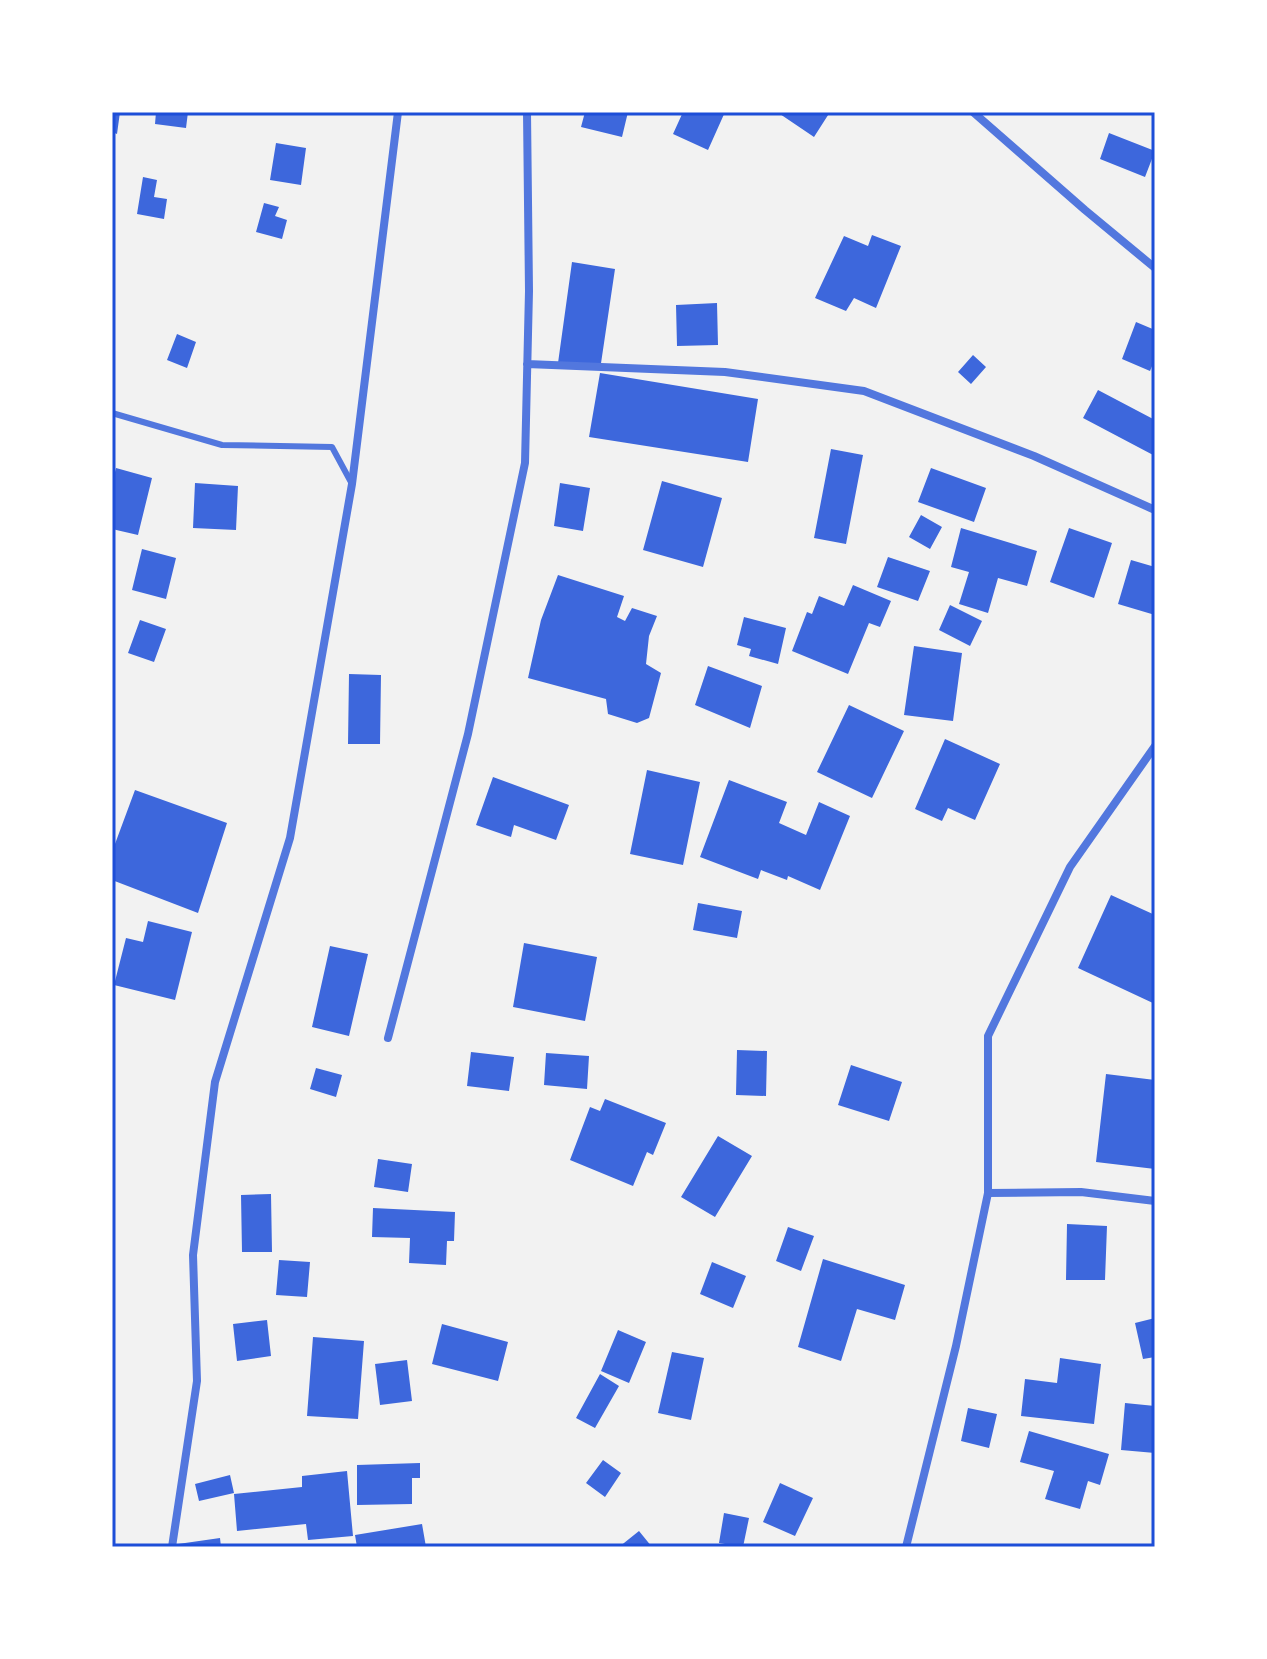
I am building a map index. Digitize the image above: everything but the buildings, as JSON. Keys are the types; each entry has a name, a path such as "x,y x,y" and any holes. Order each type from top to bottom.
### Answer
{"street":[{"path":"172,1547 197,1381 193,1255 215,1082 290,838 352,484 398,112"},
{"path":"388,1038 468,734 525,463 529,276 527,112"},
{"path":"973,112 1155,268"},
{"path":"527,364 725,372 864,391 1034,456 1155,510"},
{"path":"906,1547 956,1346 988,1193 988,1036 1070,867 1155,746"},
{"path":"988,1193 1081,1192 1155,1201"}],"lane":[{"path":"112,413 222,445 332,447 352,484"}]}
